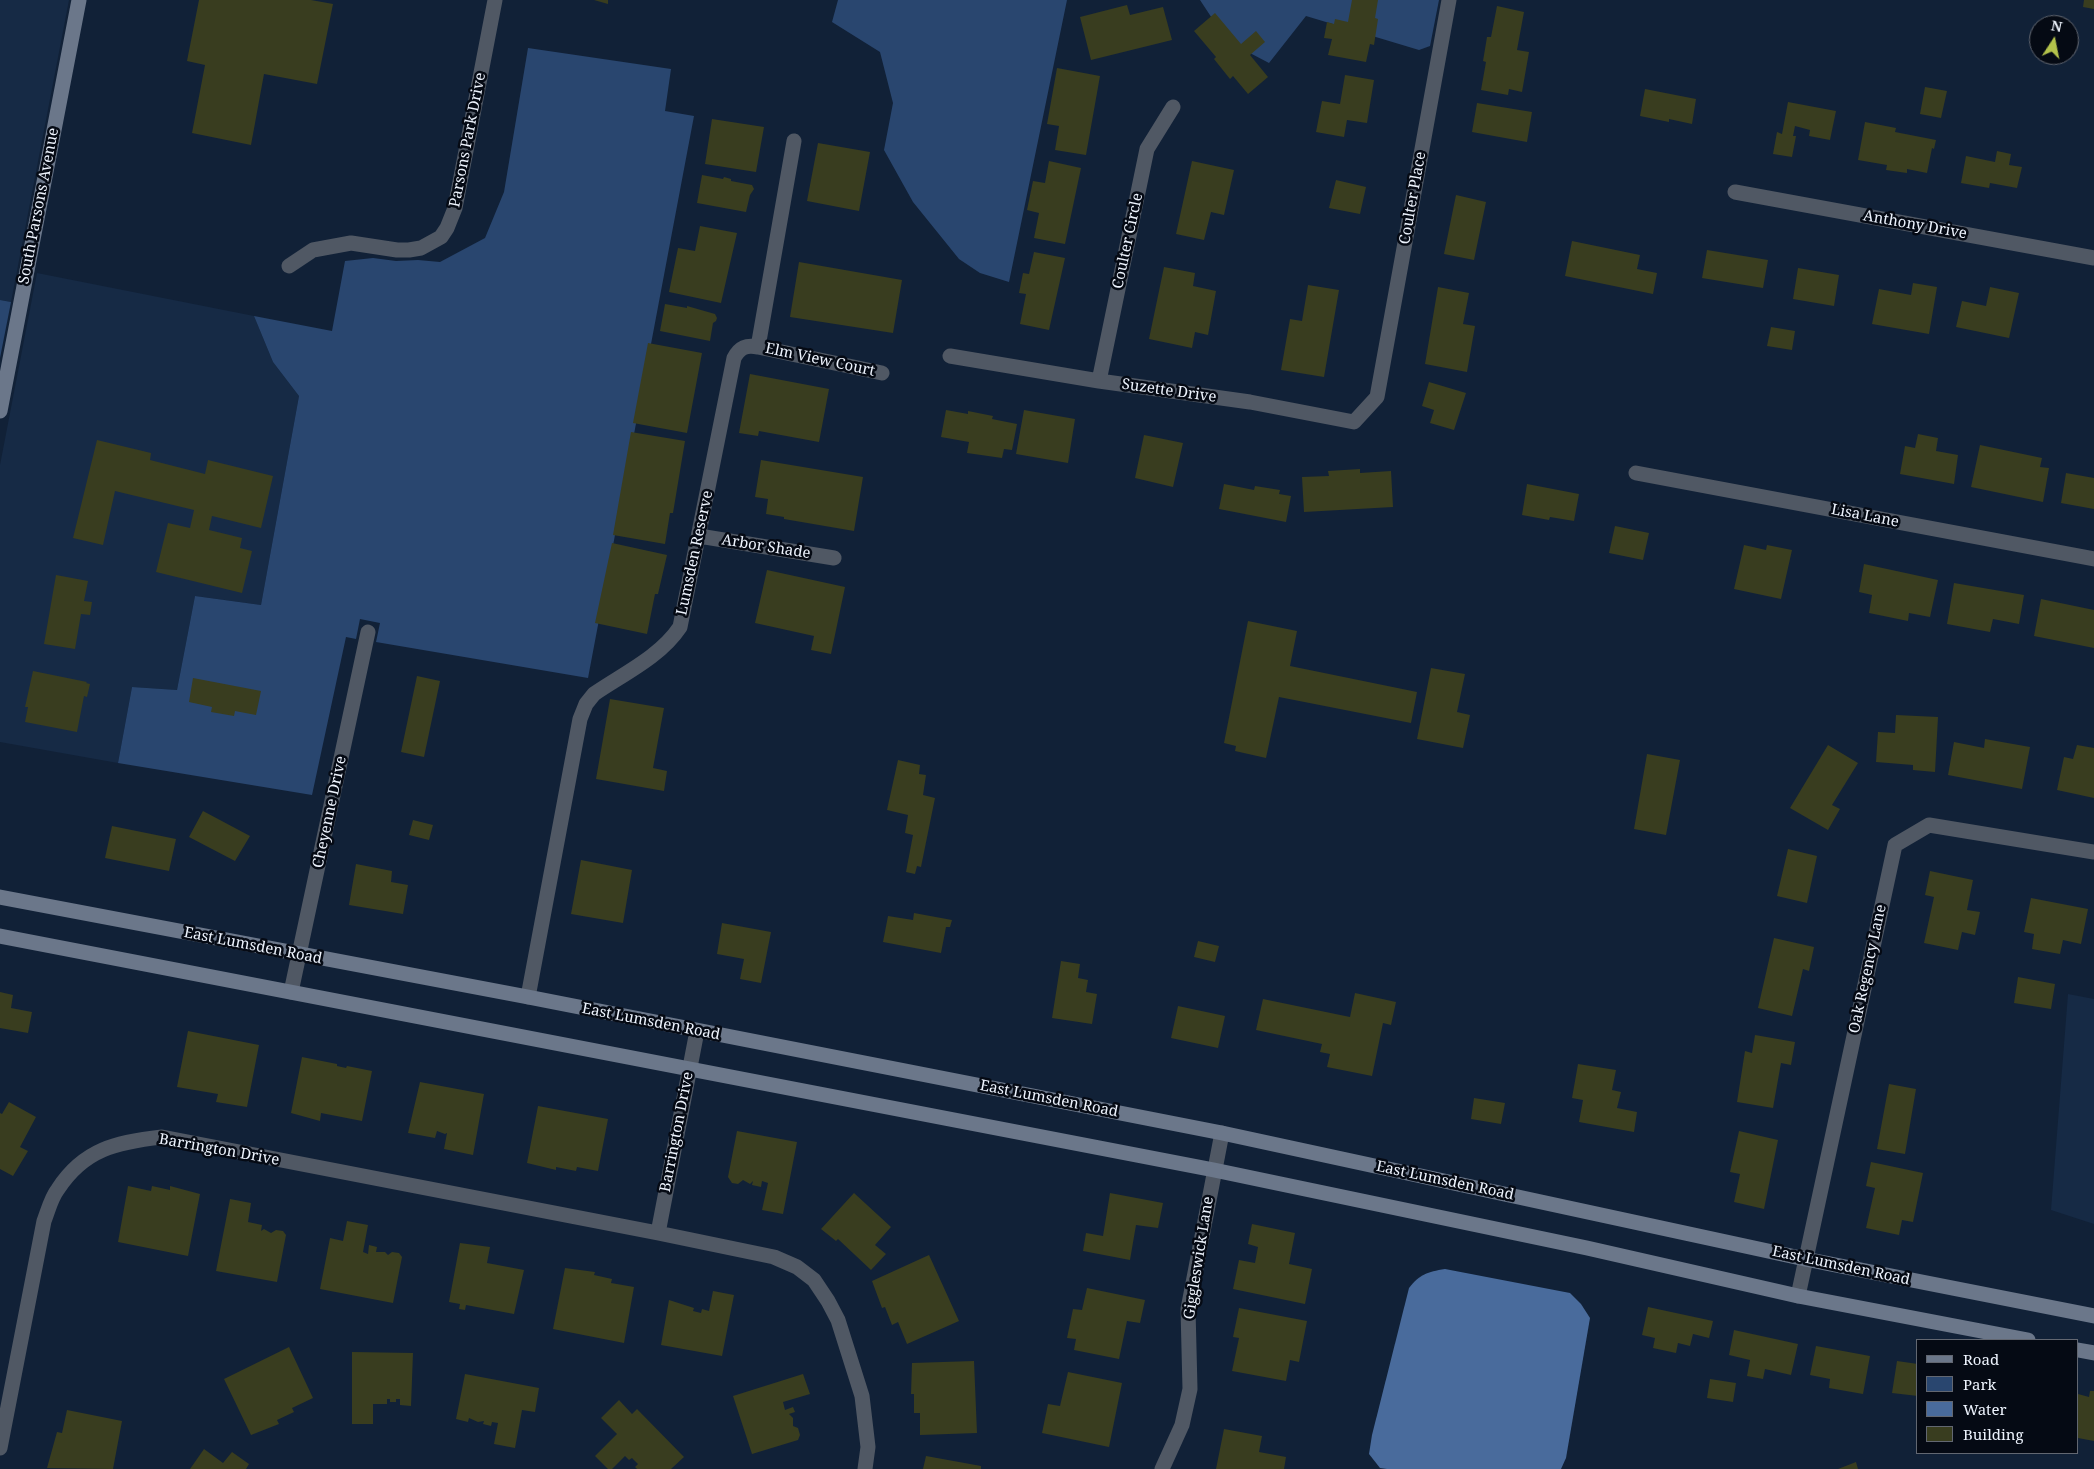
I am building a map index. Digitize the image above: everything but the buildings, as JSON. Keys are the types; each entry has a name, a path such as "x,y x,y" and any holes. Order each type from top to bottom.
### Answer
{"main road":[{"name":"South Parsons Avenue","path":"0,411 79,0"},
{"name":"East Lumsden Road","path":"0,897 528,997 1222,1133 1805,1259 2094,1316"},
{"path":"0,936 1214,1170 1587,1248 1798,1296 2023,1339"},
{"path":"2079,1350 2094,1353"}],"street":[{"name":"Parsons Park Drive","path":"289,266 313,250 351,243 410,250 421,248 441,236 447,228 455,208 495,0"},
{"name":"Coulter Place","path":"1376,397 1449,0"},
{"name":"Coulter Circle","path":"1100,382 1147,149 1173,107"},
{"path":"758,347 794,141"},
{"name":"Anthony Drive","path":"1735,192 2094,258"},
{"name":"Lumsden Reserve","path":"528,997 580,719 586,704 594,694 659,650 672,639 680,627 734,358 739,350 748,346 758,347"},
{"name":"Elm View Court","path":"758,347 882,373"},
{"name":"Suzette Drive","path":"950,356 1100,382 1250,402 1354,422 1376,397"},
{"name":"Lisa Lane","path":"1636,473 2094,559"},
{"name":"Arbor Shade","path":"699,536 834,558"},
{"name":"Cheyenne Drive","path":"291,992 368,632"},
{"name":"Oak Regency Lane","path":"1798,1296 1895,845 1929,825 2094,852"},
{"name":"Barrington Drive","path":"658,1233 697,1031"},
{"name":"Giggleswick Lane","path":"1162,1469 1182,1425 1190,1389 1188,1309 1222,1133"},
{"name":"Barrington Drive","path":"0,1448 44,1221 57,1190 88,1157 115,1144 162,1137 658,1233 774,1257 797,1266 814,1280 838,1320 862,1396 868,1447 865,1469"}],"shaded area":[{"path":"0,0 69,0 11,302 0,300"},
{"path":"37,273 254,316 273,362 299,396 261,605 195,596 177,690 132,687 118,763 0,742 0,465"},
{"path":"2068,994 2094,999 2094,1224 2051,1210"}],"green space":[{"path":"838,0 1067,0 1009,282 980,273 959,259 913,202 884,150 893,103 880,52 832,22"},
{"path":"1200,0 1439,0 1430,46 1419,50 1306,16 1269,63 1227,41"},
{"path":"528,48 671,69 665,111 694,116 588,678 376,642 380,623 360,619 356,639 346,637 312,795 118,763 132,687 177,690 195,596 261,605 299,396 273,362 254,316 332,331 345,261 373,258 396,261 440,262 485,238 504,192"},
{"path":"0,300 11,302 0,358"}],"water":[{"path":"1445,1269 1570,1293 1581,1304 1590,1318 1566,1458 1561,1469 1387,1469 1380,1468 1369,1454 1372,1435 1409,1288 1424,1274"}]}
